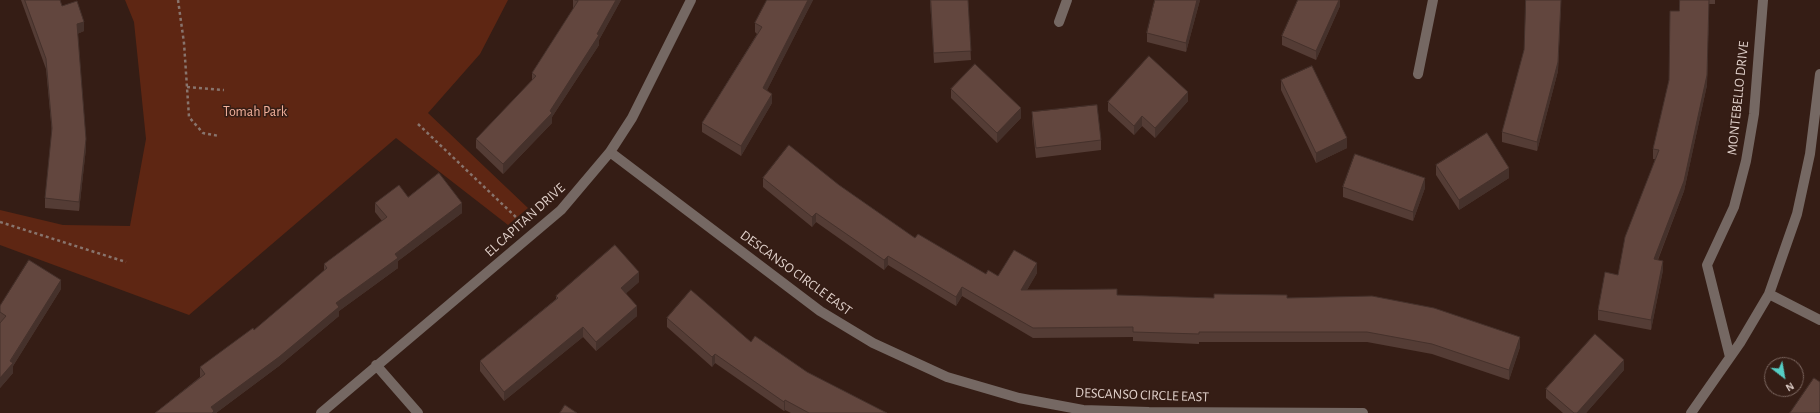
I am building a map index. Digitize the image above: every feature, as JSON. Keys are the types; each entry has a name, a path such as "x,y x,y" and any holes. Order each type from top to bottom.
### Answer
{"street":[{"name":"EL CAPITAN DRIVE","path":"321,413 561,210 610,152 632,118 690,0"},
{"path":"1059,22 1067,0"},
{"path":"1418,74 1433,0"},
{"name":"MONTEBELLO DRIVE","path":"1730,357 1707,265 1734,207 1746,161 1754,114 1763,0"},
{"path":"1691,413 1730,357 1769,294 1797,214 1810,154 1820,74"},
{"name":"DESCANSO CIRCLE EAST","path":"610,152 820,310 873,343 947,377 1019,398 1083,410 1149,412 1363,413"},
{"path":"1769,294 1820,320"},
{"path":"376,365 418,413"}],"path":[{"path":"178,0 184,43 189,117 202,134 219,136"},
{"path":"187,87 224,90"},
{"path":"418,124 534,233"},
{"path":"0,222 126,262"}],"green space":[{"name":"Tomah Park","path":"125,0 508,0 480,54 428,113 528,208 508,225 396,138 189,315 0,245 0,210 63,225 130,226 146,139 134,22"}],"building":[{"path":"25,0 60,0 62,6 77,1 84,22 77,24 86,139 79,202 45,198 52,128 46,59"},
{"path":"575,0 616,0 597,34 599,35 550,111 552,113 503,164 476,139 536,76 532,73 578,1"},
{"path":"767,0 808,0 763,88 772,94 741,146 702,123 762,27 755,23"},
{"path":"931,0 968,0 971,51 934,53"},
{"path":"1155,0 1197,0 1186,43 1147,33"},
{"path":"1298,0 1339,0 1316,51 1282,36"},
{"path":"1526,0 1561,0 1558,62 1537,142 1502,132 1524,50"},
{"path":"1680,0 1709,0 1707,75 1684,181 1654,259 1663,261 1651,320 1598,310 1605,272 1618,275 1625,237 1659,150 1653,149 1669,80 1670,11 1679,11"},
{"path":"1149,56 1188,92 1155,128 1142,116 1134,126 1108,102"},
{"path":"975,64 1021,108 997,133 951,89"},
{"path":"1312,66 1347,138 1316,153 1281,80"},
{"path":"1097,105 1101,140 1036,148 1032,112"},
{"path":"1487,133 1509,168 1459,200 1436,165"},
{"path":"789,145 839,185 915,238 918,234 986,274 988,270 998,276 1014,250 1037,263 1021,290 1117,289 1117,295 1214,298 1214,294 1287,295 1287,298 1372,296 1434,308 1520,337 1509,370 1432,344 1367,332 1199,332 1199,334 1133,332 1133,327 1033,328 962,287 956,297 888,256 884,260 816,213 812,217 763,178"},
{"path":"1355,154 1425,178 1413,212 1343,187"},
{"path":"439,173 462,203 395,254 398,258 336,303 339,307 279,357 211,407 214,411 212,413 155,413 205,374 200,367 253,328 254,330 327,268 324,264 387,217 375,203 399,185 408,197"},
{"path":"615,245 639,272 621,288 637,306 596,342 583,327 504,392 480,361 558,298 556,296"},
{"path":"29,260 61,280 10,361 13,363 0,378 0,323 6,316 0,312 0,306"},
{"path":"691,290 751,342 755,336 807,372 887,413 809,413 785,400 784,402 715,354 712,357 667,318"},
{"path":"1595,334 1624,360 1577,413 1574,413 1546,389"},
{"path":"1814,378 1820,382 1820,413 1790,413 1801,397 1804,397 1804,393"},
{"path":"565,405 577,413 560,413"}]}
